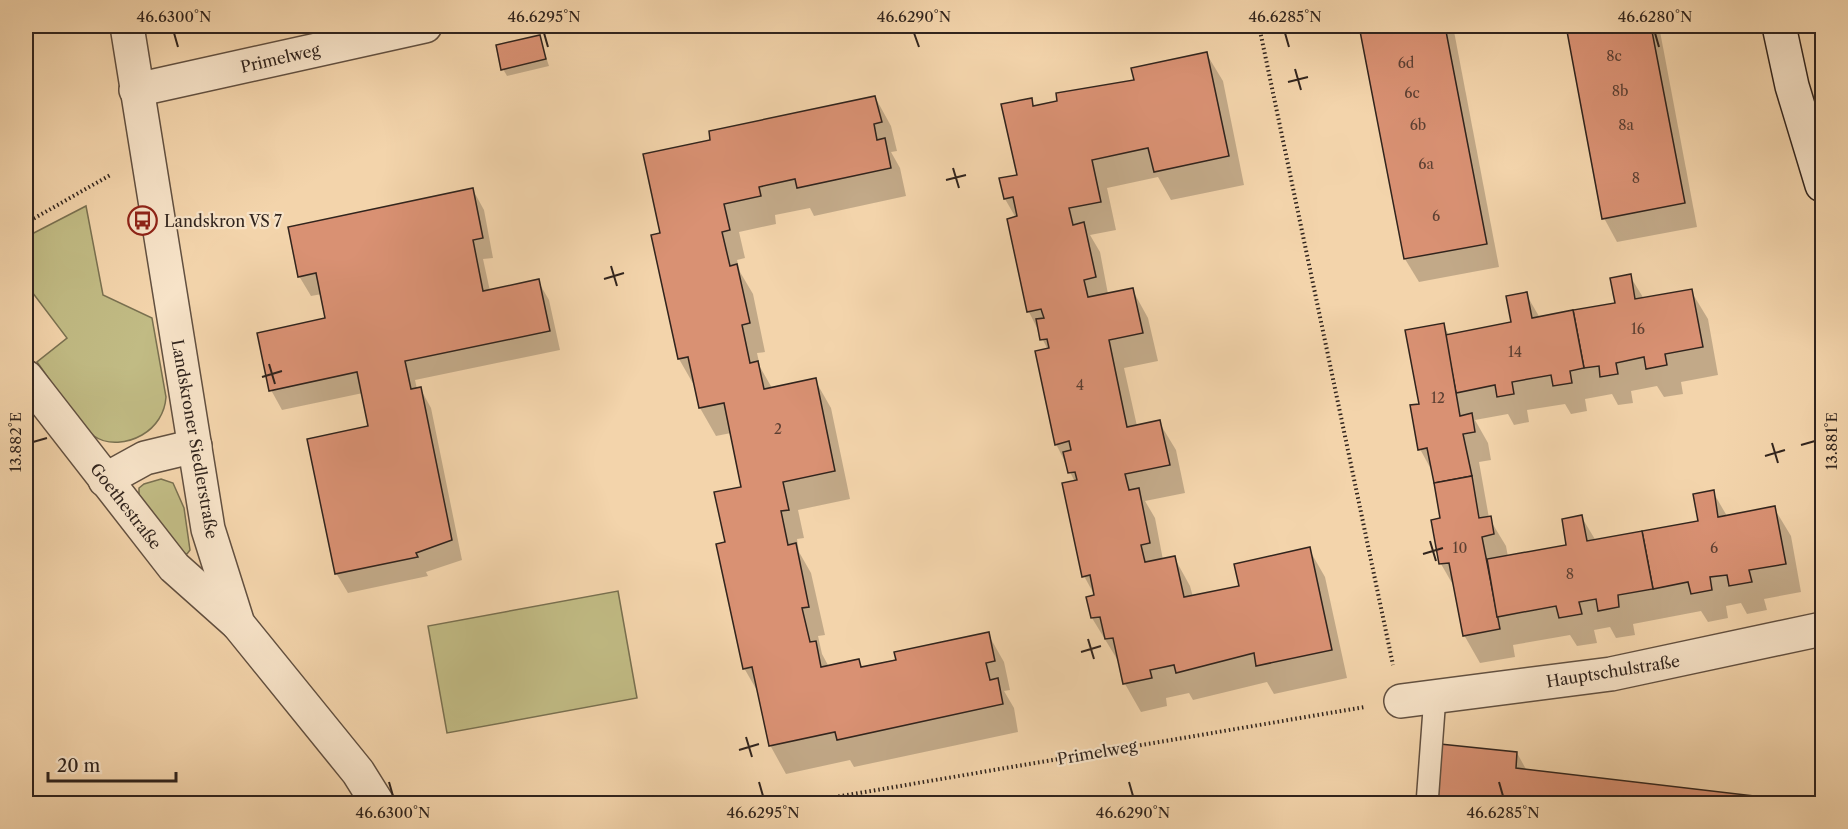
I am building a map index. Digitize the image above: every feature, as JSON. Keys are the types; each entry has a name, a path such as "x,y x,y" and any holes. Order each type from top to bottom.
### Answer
{"street":[{"name":"Landskroner Siedlerstraße","path":"127,26 208,529 238,624 358,771 378,804"},
{"name":"Primelweg","path":"136,90 425,26"},
{"path":"1779,26 1792,86 1822,185"},
{"path":"1792,86 1822,108"},
{"name":"Goethestraße","path":"26,377 174,567 238,624"},
{"path":"105,480 145,458 195,446"},
{"name":"Hauptschulstraße","path":"1401,701 1611,674 1822,629"}],"lane":[{"path":"1427,804 1436,696"}],"path":[{"path":"1259,26 1401,701"},
{"path":"26,223 116,172"},
{"name":"Primelweg","path":"794,804 1401,701"}],"shaded area":[{"path":"86,206 103,295 152,318 166,397 162,414 152,428 136,438 124,441 105,441 88,431 37,362 67,338 26,284 26,237"},
{"path":"161,479 173,483 184,508 190,550 187,554 183,553 139,496 139,488 144,484"},
{"path":"618,591 637,698 447,733 428,626"}],"building":[{"path":"1359,26 1445,26 1487,244 1404,259"},
{"path":"1566,26 1651,26 1685,203 1602,219"},
{"path":"540,35 546,59 501,70 496,45"},
{"path":"1207,52 1229,156 1154,172 1148,148 1092,160 1101,202 1069,208 1073,225 1084,222 1096,277 1084,280 1088,297 1133,288 1143,333 1109,340 1127,427 1160,420 1170,465 1125,474 1129,490 1139,488 1150,543 1141,545 1145,562 1175,556 1184,597 1239,586 1234,564 1310,547 1332,650 1256,666 1254,653 1176,673 1174,665 1150,670 1152,678 1123,684 1113,638 1105,639 1100,617 1091,618 1086,597 1094,595 1090,575 1082,577 1062,483 1077,480 1075,472 1068,473 1063,452 1071,450 1069,441 1055,445 1035,351 1049,348 1047,339 1040,340 1036,319 1044,318 1041,309 1027,312 1007,219 1017,216 1013,197 1004,199 999,178 1017,175 1001,104 1032,98 1033,106 1057,101 1056,93 1134,80 1131,68"},
{"path":"875,96 882,122 874,124 877,140 885,138 891,168 797,188 795,179 759,187 761,196 724,204 730,230 722,232 730,266 737,264 750,323 742,325 750,363 758,361 764,389 816,378 835,471 783,482 789,510 781,511 788,545 796,543 809,607 802,608 810,642 816,641 821,667 859,659 861,667 896,660 894,652 989,632 995,661 986,663 990,680 998,678 1003,704 837,740 835,732 769,746 752,667 743,669 716,544 725,542 714,492 741,487 724,403 699,408 688,357 678,359 651,235 660,233 643,154 710,140 709,131"},
{"path":"473,188 483,238 473,240 483,291 539,279 550,331 405,361 411,389 421,387 452,540 416,553 418,557 335,574 307,439 368,426 357,372 269,391 257,333 325,318 316,273 298,277 288,227"},
{"path":"1631,274 1635,299 1692,289 1703,347 1665,354 1667,365 1646,369 1644,357 1616,363 1618,374 1600,377 1599,366 1584,368 1573,310 1615,303 1610,278"},
{"path":"1527,292 1532,318 1573,310 1584,368 1570,371 1572,383 1553,386 1551,375 1512,382 1514,394 1497,397 1495,385 1456,393 1445,335 1511,322 1506,296"},
{"path":"1444,323 1460,416 1472,413 1475,432 1463,434 1472,476 1434,483 1427,448 1418,450 1410,405 1419,404 1405,330"},
{"path":"1472,476 1479,518 1491,516 1494,534 1482,537 1500,629 1463,636 1449,563 1439,564 1431,520 1440,518 1434,483"},
{"path":"1714,490 1718,517 1775,506 1786,564 1749,570 1752,582 1729,586 1727,575 1710,577 1712,590 1691,594 1688,582 1653,589 1642,531 1698,521 1693,494"},
{"path":"1582,515 1587,541 1642,531 1653,589 1618,595 1619,607 1598,611 1596,599 1579,602 1582,614 1559,618 1556,606 1497,617 1487,559 1566,545 1562,519"},
{"path":"1440,744 1517,752 1516,768 1822,804 1434,804"},
{"path":"26,793 42,804 26,804"}],"place":[{"name":"Landskron VS 7","path":"143,221"}]}
